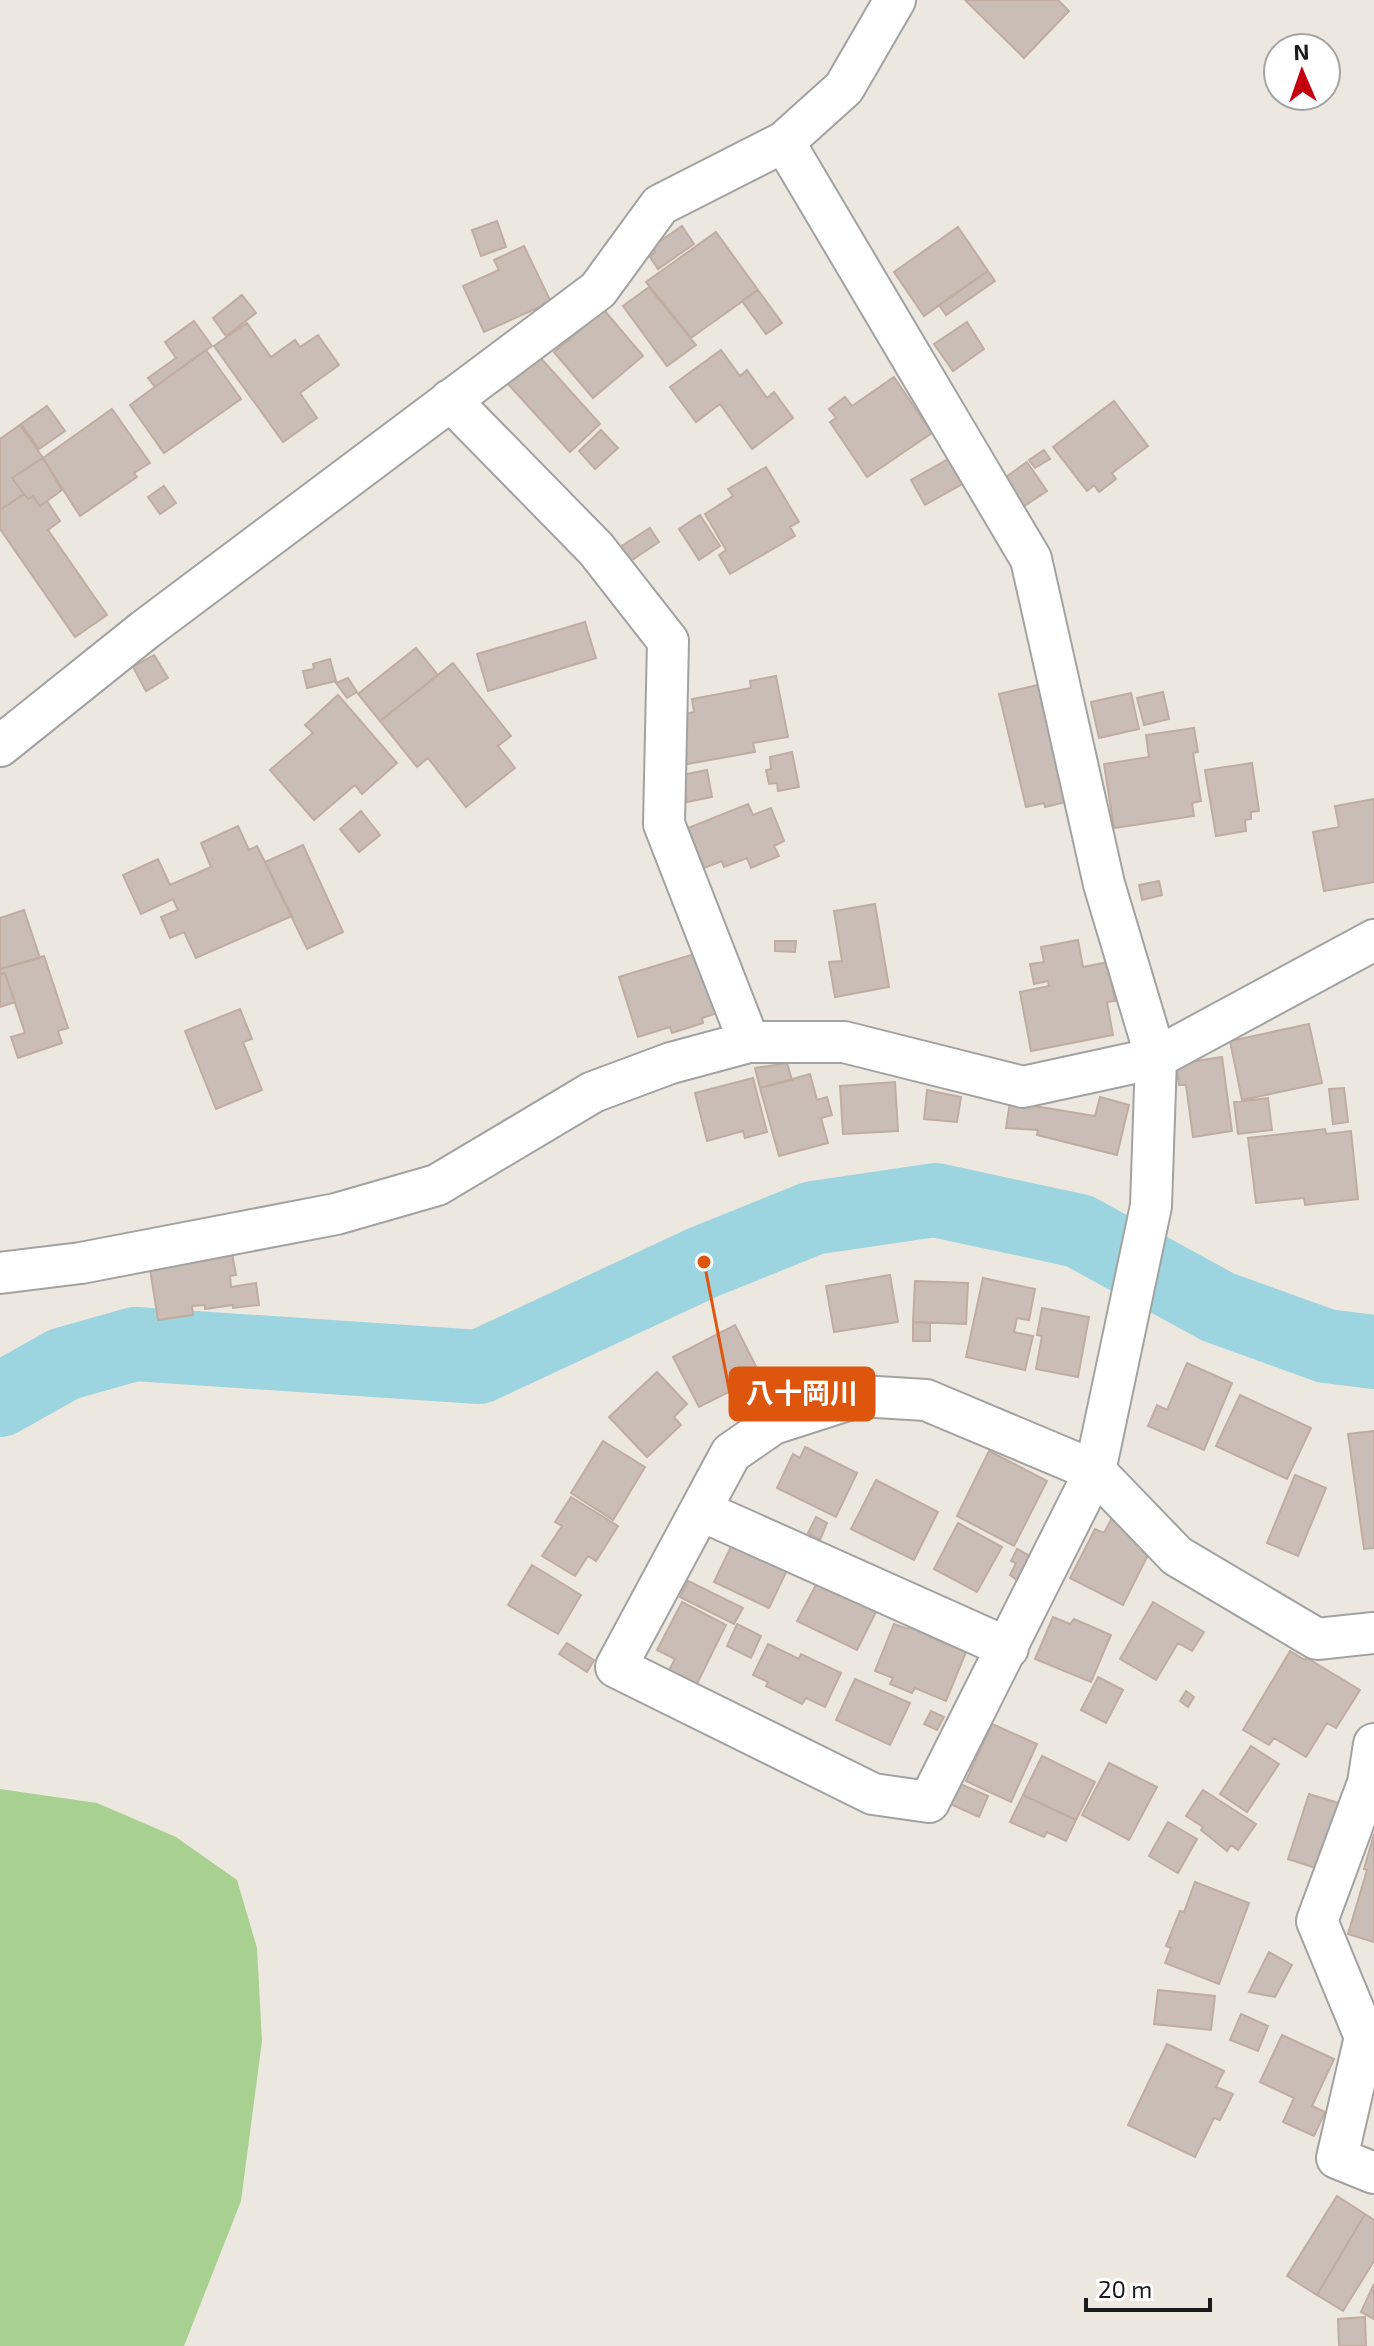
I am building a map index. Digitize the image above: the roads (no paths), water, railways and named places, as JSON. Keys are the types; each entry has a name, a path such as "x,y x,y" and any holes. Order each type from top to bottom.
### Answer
{"street":[{"path":"0,746 146,629 598,290 660,205 784,142 844,88 895,0"},
{"path":"784,142 1031,559 1104,884 1156,1058 1151,1206 1095,1471 929,1802 873,1794 616,1667 731,1453 773,1424 860,1396 926,1400 1095,1471 1177,1556 1317,1639 1374,1633"},
{"path":"450,400 596,549 668,641 664,824 749,1042"},
{"path":"0,1273 81,1263 336,1214 437,1185 593,1092 671,1063 749,1042 844,1042 1023,1087 1156,1058 1374,940"},
{"path":"702,1511 1008,1648"},
{"path":"1374,1744 1368,1783 1317,1921 1365,2037 1337,2158 1374,2173"}],"waterway":[{"path":"0,1400 64,1364 135,1344 479,1367 704,1262 813,1218 935,1200 1079,1231 1218,1307 1326,1346 1374,1352"}],"place":[{"name":"八十岡川","path":"704,1262"}]}
